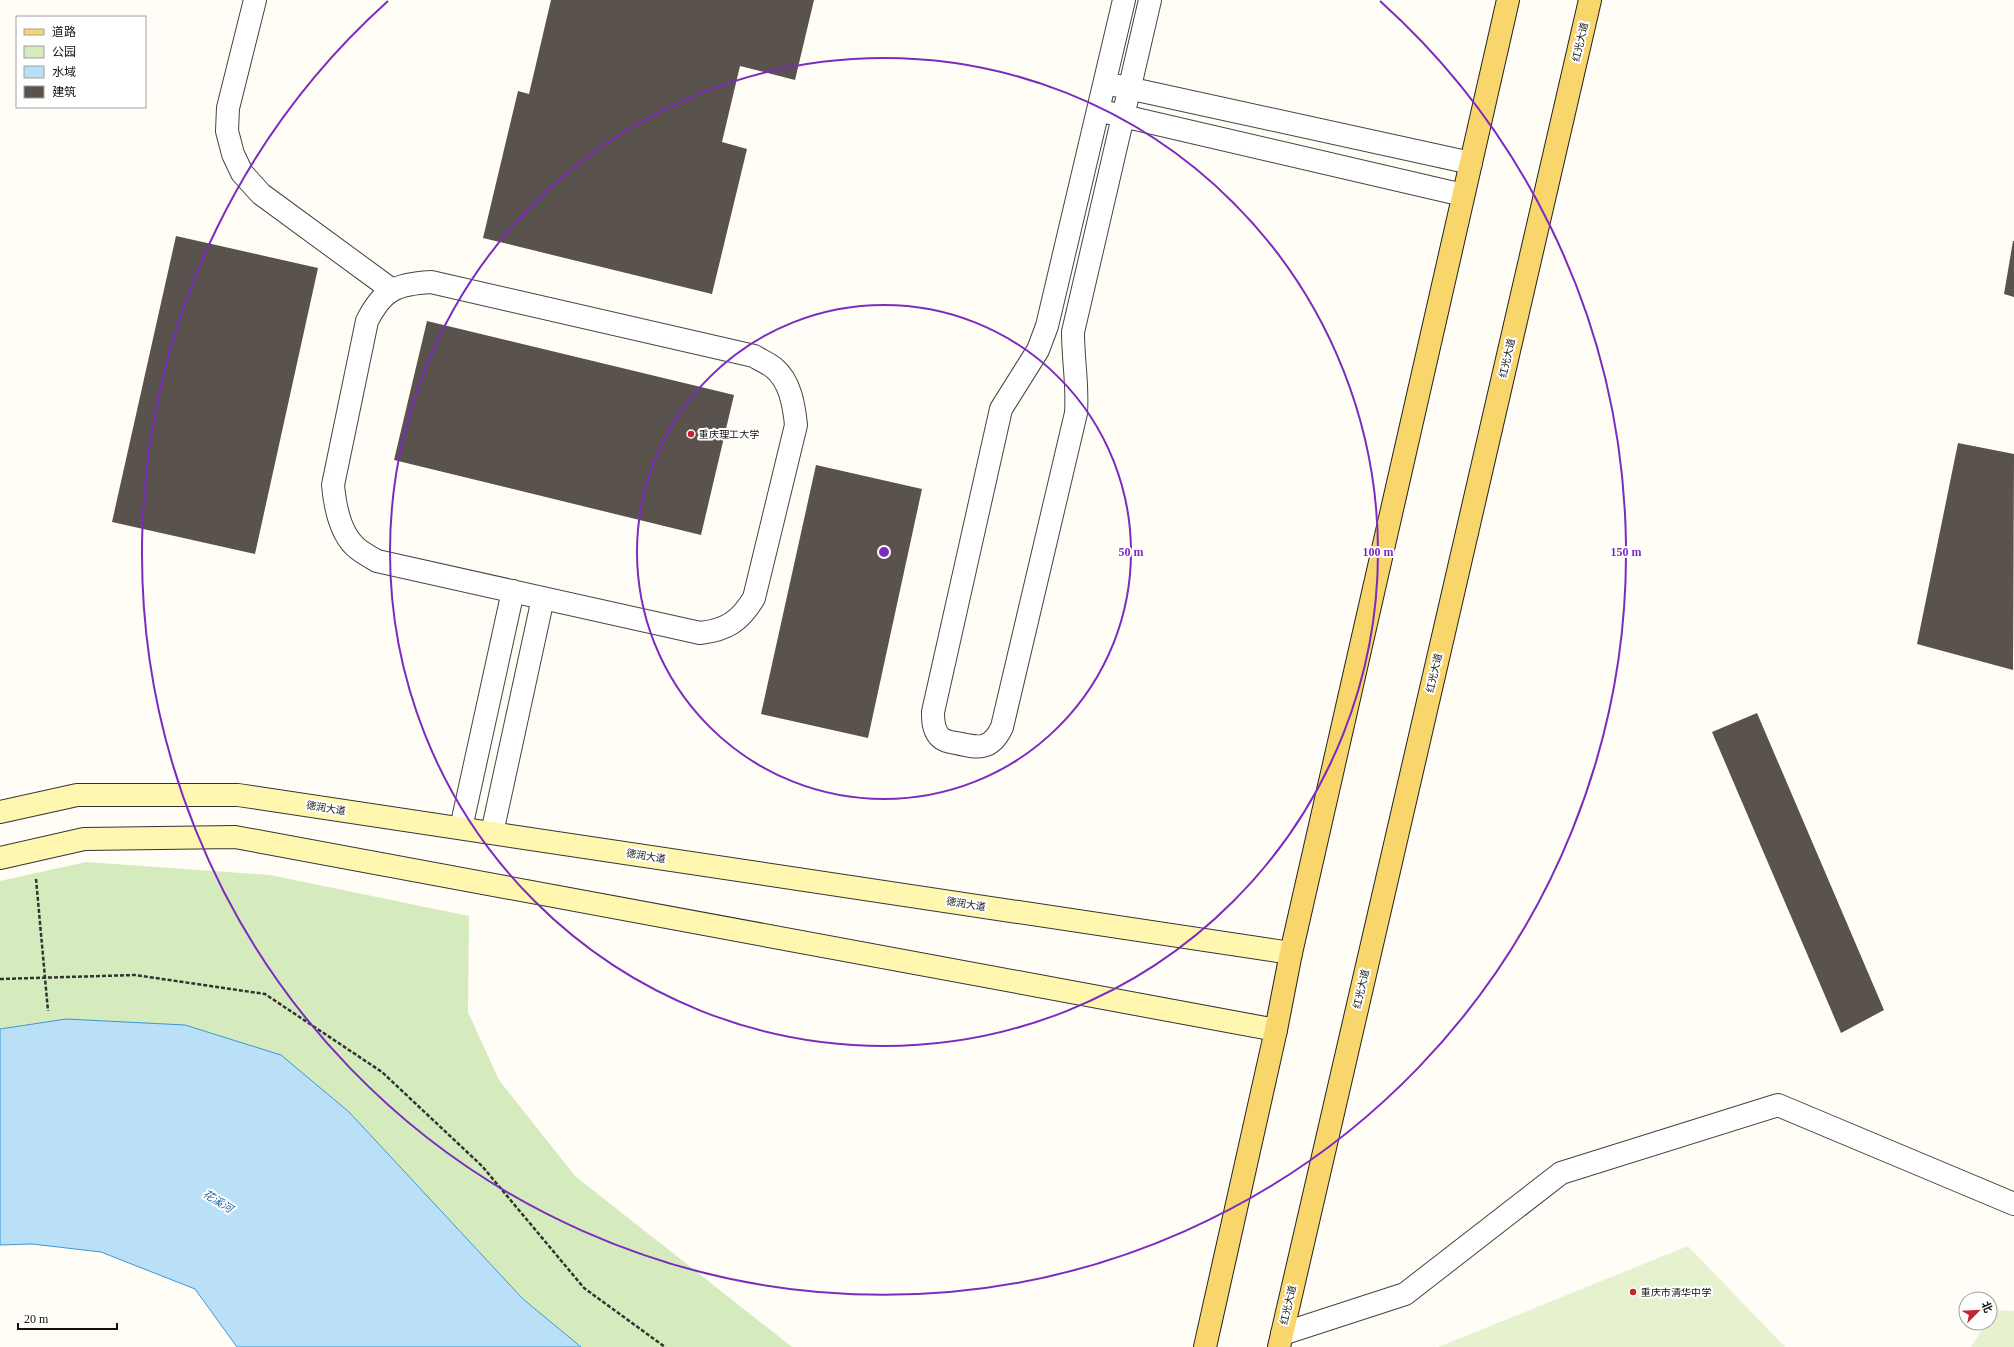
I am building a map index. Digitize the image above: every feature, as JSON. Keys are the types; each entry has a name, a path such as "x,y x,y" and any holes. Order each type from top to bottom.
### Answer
{"main road":[{"path":"1205,1347 1276,1030 1291,953 1508,0"},
{"name":"红光大道","path":"1280,1340 1590,0"},
{"name":"德润大道","path":"0,812 76,795 238,795 1291,953"},
{"path":"0,858 84,839 235,837 1276,1030"}],"street":[{"path":"255,0 228,108 227,131 233,154 242,173 261,194 392,290"},
{"path":"1124,0 1046,326 1038,350 1001,409 933,712 934,724 939,736 946,741 978,748 988,744 997,737 1002,727 1076,413 1078,391 1073,354 1073,332 1150,0"},
{"path":"1105,83 1471,163"},
{"path":"1098,110 1463,195"},
{"path":"431,282 754,356 774,368 787,386 794,403 796,425 754,598 745,613 735,622 716,632 700,633 376,561 356,548 345,531 335,509 333,486 367,321 376,304 392,290 409,283 431,282"},
{"path":"461,828 513,591"},
{"path":"492,833 543,598"},
{"path":"1280,1340 1405,1294 1562,1173 1778,1105 2014,1204"}],"path":[{"path":"36,873 48,1011"},
{"path":"0,979 135,975 265,994 382,1072 482,1166 584,1288 664,1347"}],"green space":[{"path":"86,862 270,875 469,916 468,1012 499,1080 575,1176 792,1347 581,1347 523,1299 349,1112 66,1019 0,1029 0,881"},
{"path":"1688,1246 1785,1347 1438,1347"},
{"path":"1998,1310 2014,1311 2014,1347 1971,1347 1981,1331 1998,1331"}],"water":[{"name":"花溪河","path":"66,1019 185,1025 281,1055 349,1112 523,1299 581,1347 237,1347 195,1289 101,1252 32,1244 0,1245 0,1029"}],"building":[{"path":"551,0 814,0 795,80 740,66 722,142 747,149 712,294 483,238 518,91 529,94"},
{"path":"176,236 318,268 255,554 112,522"},
{"path":"2014,241 2014,297 2004,294"},
{"path":"427,321 734,395 701,535 394,460"},
{"path":"1958,443 2014,454 2013,670 1917,644"},
{"path":"816,465 922,489 868,738 761,714"},
{"path":"1757,713 1884,1010 1841,1033 1712,732"}],"place":[{"name":"重庆理工大学","path":"691,434"},
{"name":"重庆市清华中学","path":"1633,1292"}]}
